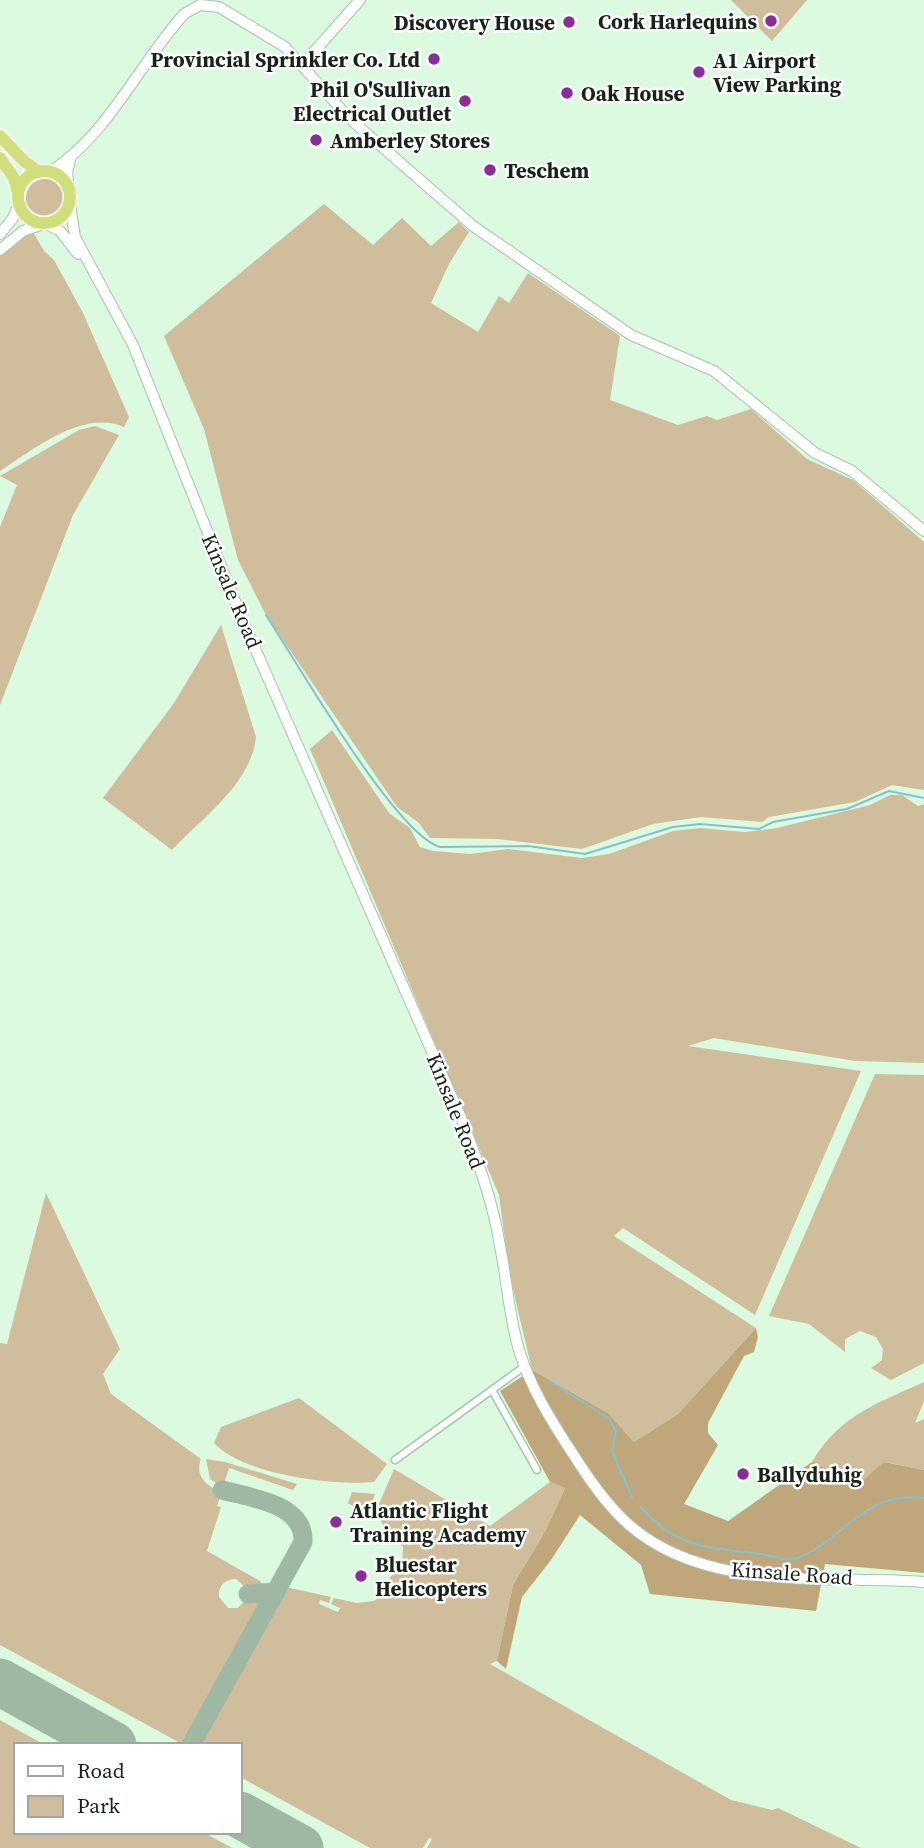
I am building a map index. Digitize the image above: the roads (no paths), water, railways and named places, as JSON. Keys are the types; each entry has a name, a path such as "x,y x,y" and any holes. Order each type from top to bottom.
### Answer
{"highway":[{"path":"0,136 24,161 62,178 69,189 69,205 61,218 45,224 30,220 19,198 14,178 0,159"},
{"path":"19,198 25,180 44,172"}],"main road":[{"path":"303,64 360,0"},
{"path":"44,172 71,156 110,111 179,19 199,3 212,5 229,12 285,47 350,119 473,226 631,335 714,371 815,453 852,471 924,531"},
{"path":"69,189 67,173 71,156"},
{"path":"0,234 13,218 19,198"},
{"name":"Kinsale Road","path":"69,205 75,237 122,319 243,621 480,1167 496,1226 512,1318 525,1366 562,1437 598,1492 630,1526 659,1545 693,1561 749,1573 924,1582"},
{"path":"0,250 23,231 45,224"},
{"name":"Kinsale Road","path":"45,224 60,232 80,257 158,410"}],"street":[{"path":"395,1460 525,1366"},
{"path":"492,1390 537,1470"}],"waterway":[{"path":"266,615 373,780 398,812 421,835 440,847 528,846 585,854 673,827 700,824 759,829 773,822 847,809 889,791 924,798"},
{"path":"550,1381 608,1418 616,1431 612,1451 632,1497"},
{"path":"641,1507 668,1532 696,1544 790,1559 815,1549 871,1508 886,1501 924,1498"}],"place":[{"name":"Cork Harlequins","path":"771,21"},
{"name":"Discovery House","path":"569,22"},
{"name":"Provincial Sprinkler Co. Ltd","path":"434,59"},
{"name":"A1 Airport View Parking","path":"699,72"},
{"name":"Oak House","path":"567,93"},
{"name":"Phil O'Sullivan Electrical Outlet","path":"465,101"},
{"name":"Amberley Stores","path":"316,140"},
{"name":"Teschem","path":"490,170"},
{"name":"Ballyduhig","path":"743,1474"},
{"name":"Atlantic Flight Training Academy","path":"336,1522"},
{"name":"Bluestar Helicopters","path":"361,1576"}]}
